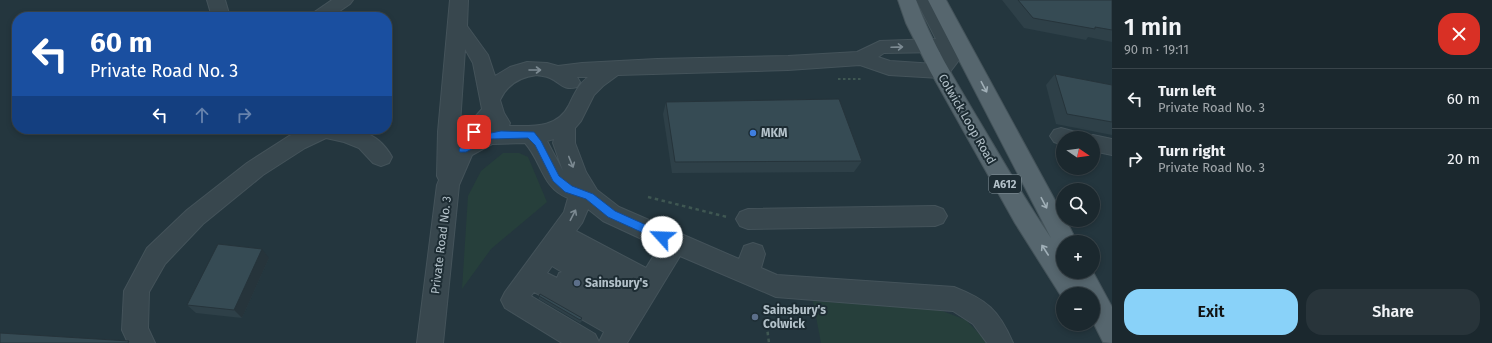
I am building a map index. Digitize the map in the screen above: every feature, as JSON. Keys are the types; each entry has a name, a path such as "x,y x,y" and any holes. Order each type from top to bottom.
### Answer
{"main road":[{"name":"Colwick Loop Road","path":"907,0 915,23 940,71 1023,216 1069,287"},
{"name":"A612","path":"937,0 958,49 1061,235"},
{"path":"1100,310 1112,333"},
{"path":"1100,328 1112,341"}],"street":[{"path":"216,0 220,12"},
{"path":"326,12 344,0"},
{"path":"448,185 447,152 458,28 458,0"},
{"path":"925,0 958,49"},
{"path":"458,28 479,55 487,76 491,106 499,122 525,134 538,143 556,178 569,189 585,195 611,214 675,243 750,264 776,286 841,281 954,299 966,303 985,317 993,326 1000,343"},
{"path":"861,58 880,47 926,46 958,49"},
{"path":"491,106 494,90 502,80 523,70 538,69 557,73 582,70 656,66 788,63 861,58 889,68 940,71 958,49"},
{"path":"479,55 514,73"},
{"path":"463,150 489,136 547,133 565,124 574,115 590,86 613,69"},
{"path":"557,73 570,83 577,93 578,107"},
{"name":"Private Road No. 3","path":"430,343 448,185 463,150 491,106"},
{"path":"565,124 564,143 585,195"},
{"path":"142,343 135,330 137,292 156,256 195,217 255,169 297,142 315,134"},
{"path":"347,134 367,142 381,157"},
{"path":"1100,144 1112,147"},
{"path":"585,195 574,216 514,300 586,343"},
{"path":"740,219 935,216"},
{"path":"630,315 675,243"},
{"path":"543,260 630,315"},
{"path":"543,260 630,315"},
{"path":"543,260 630,315"}],"path":[{"path":"830,79 868,79"},
{"path":"648,197 740,219"},
{"path":"764,298 769,343"}],"green space":[{"path":"503,153 519,153 528,157 547,202 491,249 462,289 468,196 481,171"},
{"path":"813,301 937,309 966,320 988,343 821,343"}],"building":[{"path":"1018,0 1112,0 1112,30 1095,27 1095,29 1033,18"},
{"path":"1055,74 1112,85 1112,122 1067,114"},
{"name":"MKM","path":"839,99 862,161 675,162 666,102"},
{"path":"218,244 262,249 234,310 187,305"},
{"path":"540,294 582,318 580,320 539,296"},
{"path":"0,333 129,341 128,343 0,343"}],"place":[{"name":"MKM","path":"753,133"},
{"name":"Sainsbury's","path":"577,283"},
{"name":"Sainsbury's Colwick","path":"755,317"}],"route":[{"path":"474,132 463,150 489,136 501,134 530,135 538,143 556,178 569,189 589,197 611,214 662,237"}]}
